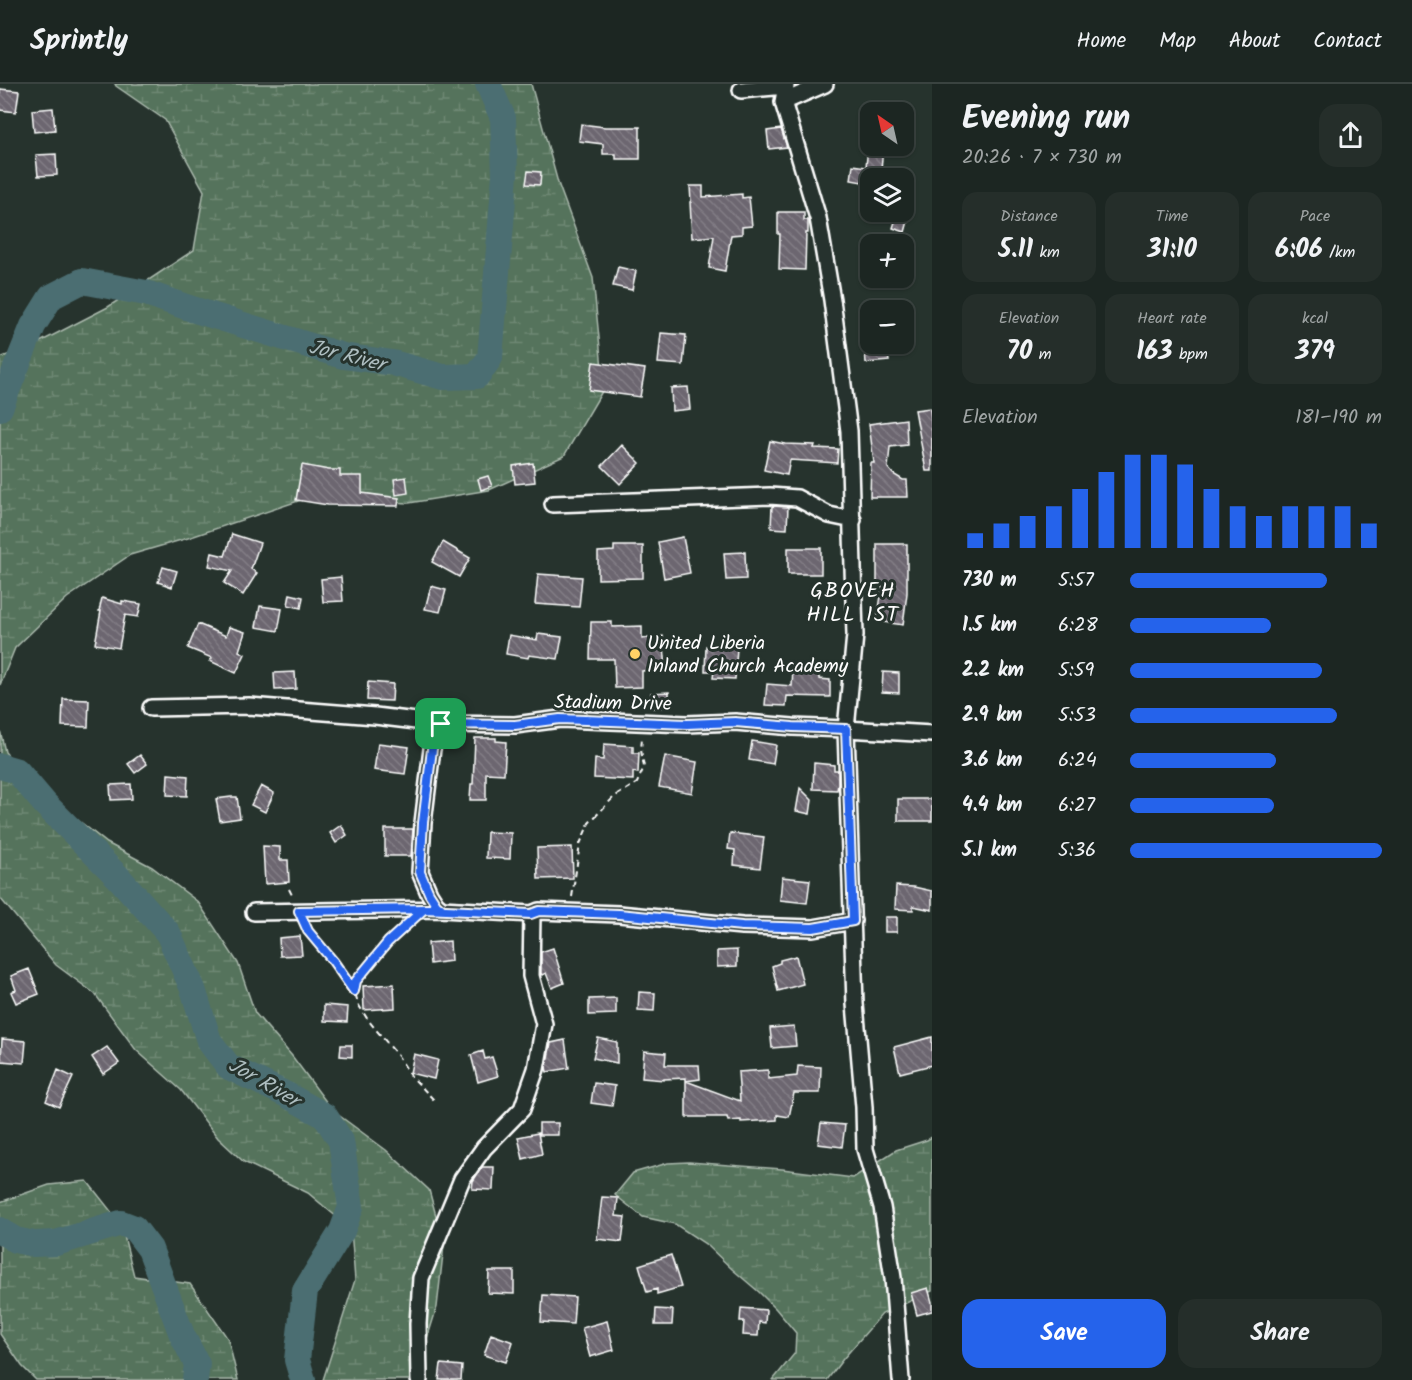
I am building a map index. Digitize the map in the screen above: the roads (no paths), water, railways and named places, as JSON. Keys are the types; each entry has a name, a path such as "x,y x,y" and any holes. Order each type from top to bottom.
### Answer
{"street":[{"path":"783,102 825,84"},
{"path":"741,90 786,86 783,102 818,218 832,300 849,430 855,635 846,729 855,1004 864,1107 865,1149 882,1207 894,1278 902,1380"},
{"path":"554,504 771,496 797,498 829,515 853,520"},
{"name":"Stadium Drive","path":"151,708 249,706 375,716 441,724 515,725 560,719 687,724 735,722 932,734"},
{"path":"441,724 432,749 420,872 429,893 442,909"},
{"path":"254,912 442,909 531,914 539,911 619,914 742,926 813,928 853,921"},
{"path":"419,1380 418,1324 421,1278 462,1179 484,1148 522,1109 536,1069 544,1024 531,976 531,914"}],"waterway":[{"name":"Jor River","path":"0,408 33,326 51,297 82,281 146,293 343,356 393,363 443,377 477,376 490,358 505,175 503,118 488,84"},
{"name":"Jor River","path":"0,766 17,771 45,804 119,878 168,933 193,989 209,1041 229,1067 325,1116 341,1141 351,1207 342,1231 305,1291 297,1360 303,1380"},
{"name":"Jor River","path":"0,1230 15,1240 34,1244 56,1243 121,1223 134,1228 150,1249 182,1335 197,1364 195,1380"}],"place":[{"name":"United Liberia Inland Church Academy","path":"635,654"}],"district":[{"name":"GBOVEH HILL 1ST","path":"853,602"}]}
